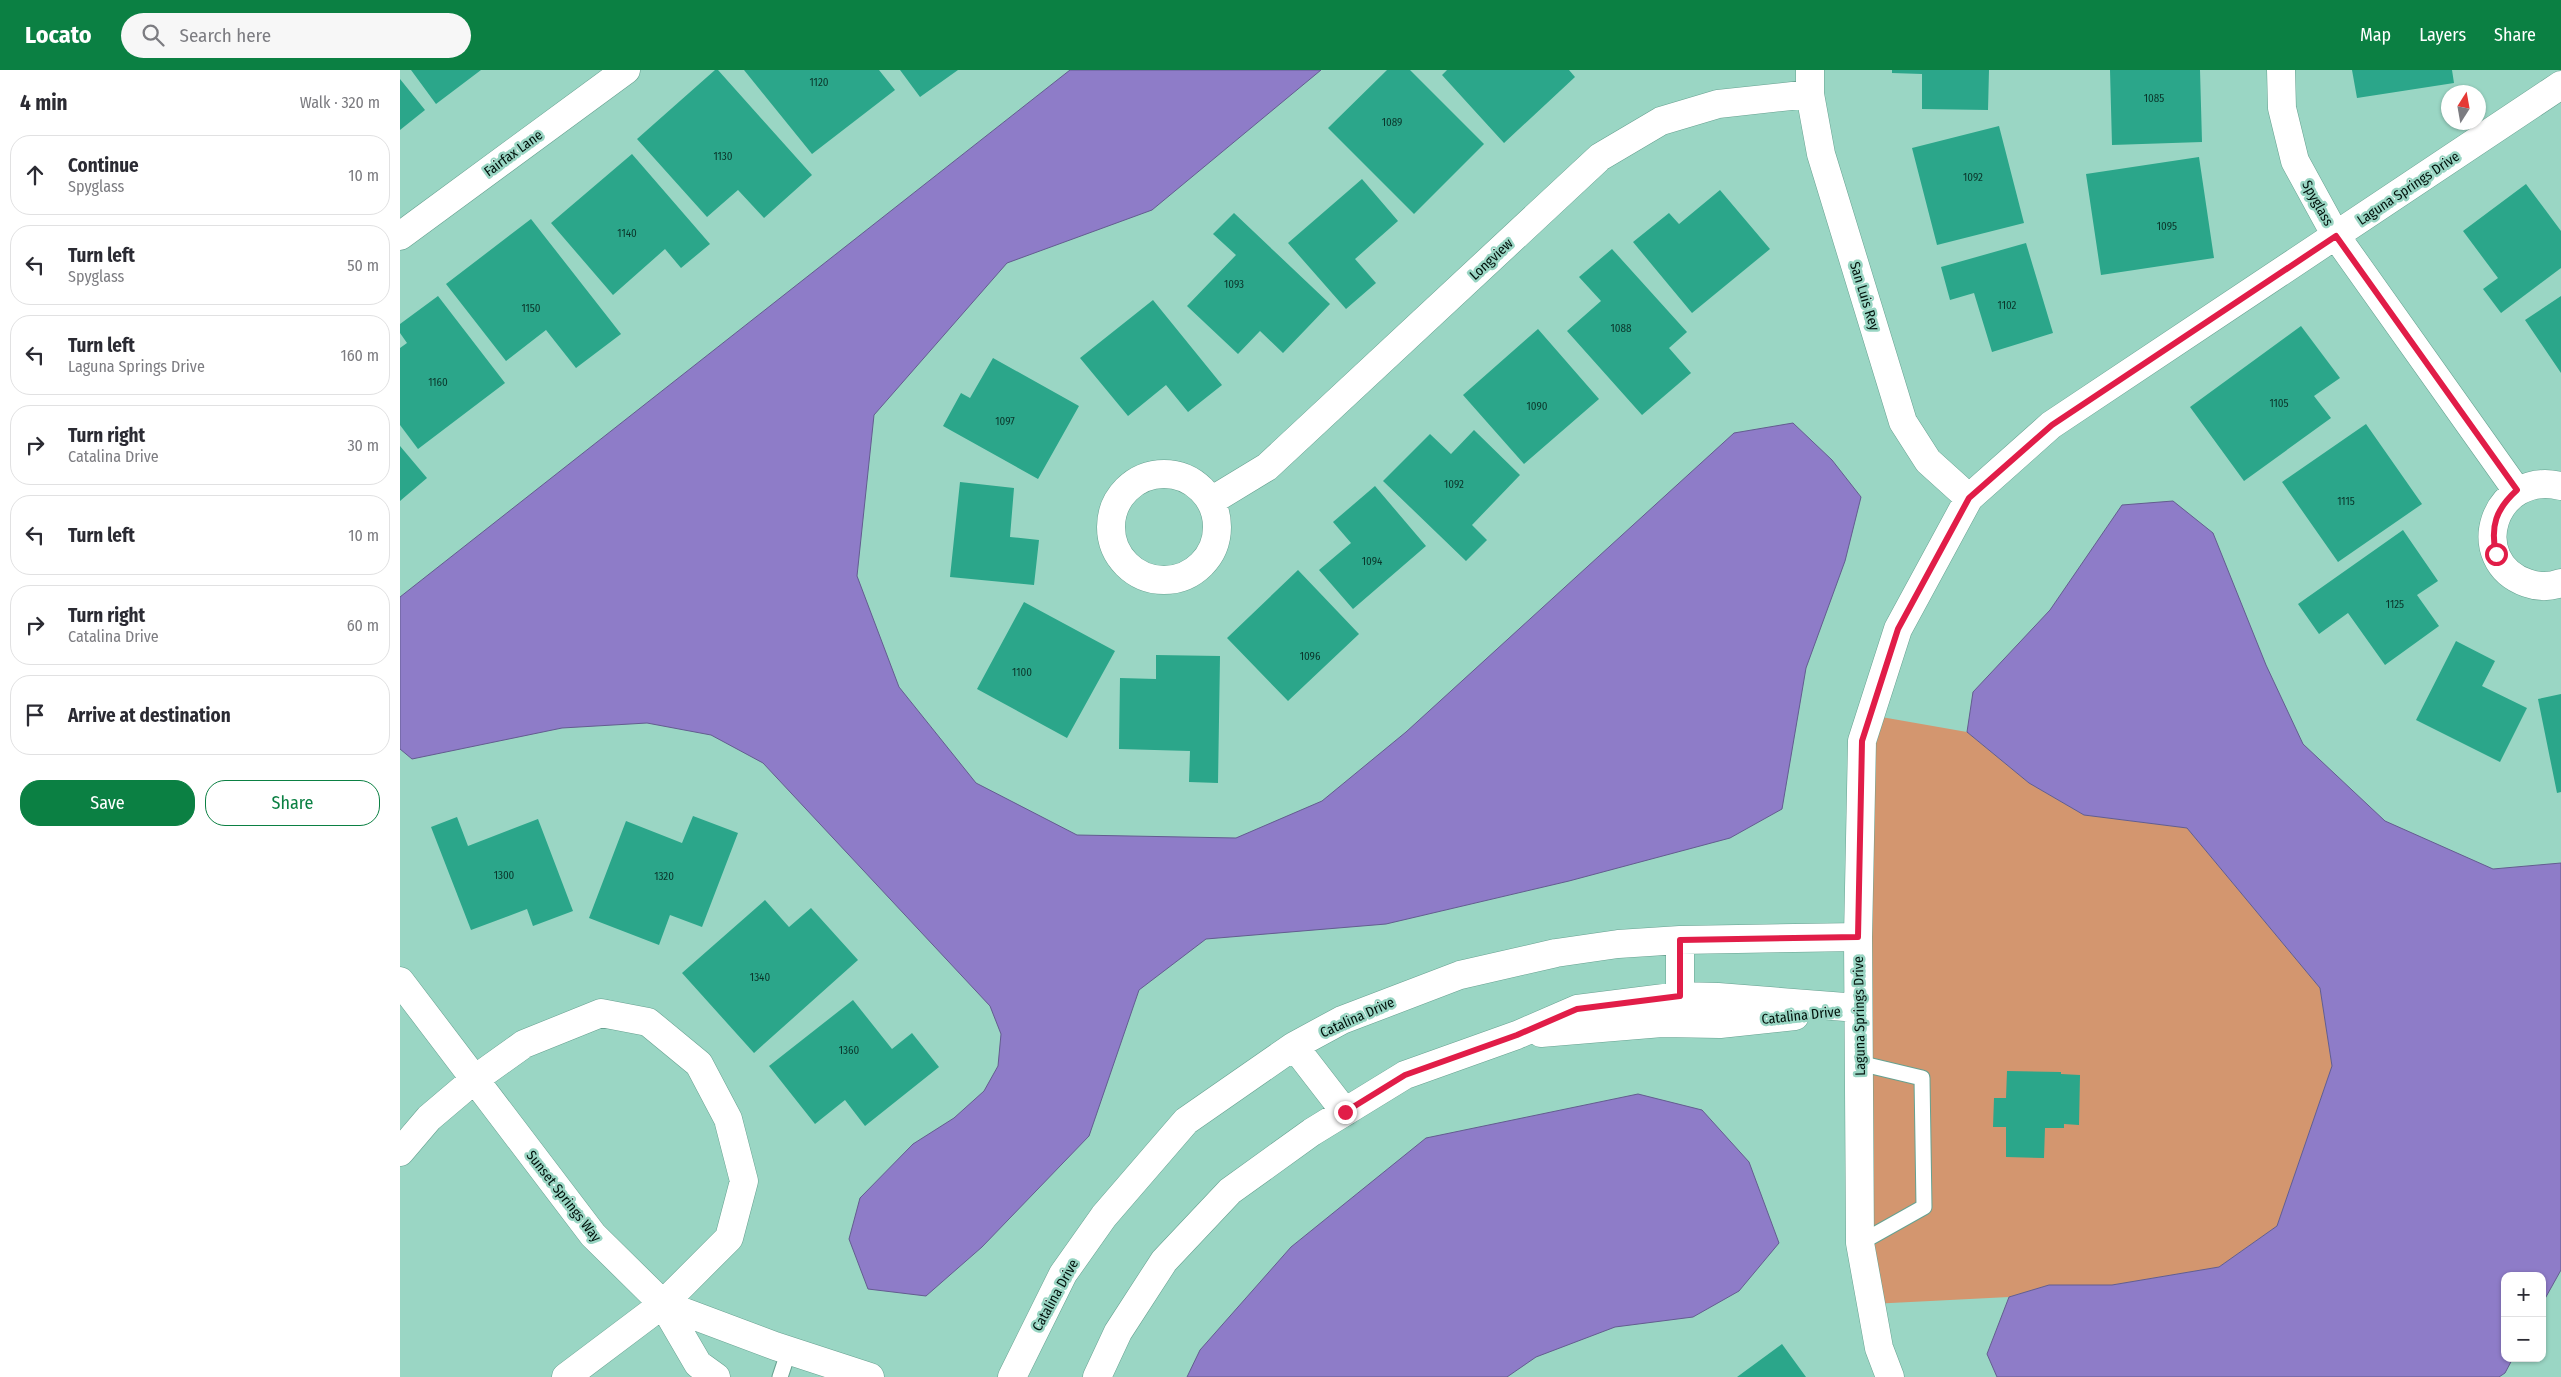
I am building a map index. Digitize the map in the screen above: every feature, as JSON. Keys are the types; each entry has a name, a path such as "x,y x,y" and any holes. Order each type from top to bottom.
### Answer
{"street":[{"name":"Fairfax Lane","path":"400,236 626,70"},
{"name":"Spyglass","path":"2281,70 2282,108 2295,161 2336,236 2517,490"},
{"name":"San Luis Rey","path":"1810,82 1821,154 1903,422 1928,461 1969,498"},
{"name":"Longview","path":"1211,502 1267,467 1600,157 1661,121 1718,104 1810,82"},
{"name":"Laguna Springs Drive","path":"1890,1377 1879,1348 1860,1243 1858,937 1862,741 1898,629 1969,498 2052,425 2561,84"},
{"path":"2561,486 2548,483 2532,484 2517,490 2504,502 2495,518 2492,536 2496,554 2505,569 2520,580 2536,586 2561,583"},
{"name":"Catalina Drive","path":"1012,1377 1064,1274 1104,1216 1186,1122 1294,1046 1342,1020 1460,975 1556,953 1618,944 1680,940 1858,937"},
{"path":"1680,940 1680,996"},
{"name":"Sunset Springs Way","path":"400,981 593,1235 663,1304 698,1364 716,1377"},
{"name":"Catalina Drive","path":"1097,1377 1118,1332 1164,1261 1223,1198 1304,1138 1405,1075 1517,1035 1577,1009 1680,996 1718,997 1858,1008"},
{"name":"Catalina Drive","path":"1517,1035 1662,1023 1720,1024 1858,1008"},
{"path":"400,1152 429,1118 475,1079 524,1044 601,1013 648,1022 699,1064 728,1119 744,1181 729,1238 663,1304 566,1377"},
{"path":"1294,1046 1345,1112"},
{"name":"Sunset Springs Way","path":"663,1304 870,1377"}],"lane":[{"path":"1859,1063 1922,1078 1924,1207 1860,1243"},
{"path":"780,1377 789,1350"}],"shaded area":[{"path":"1070,70 1321,70 1152,210 1007,263 874,415 857,576 899,687 976,783 1077,835 1236,838 1322,801 1406,732 1734,433 1793,423 1832,460 1861,497 1845,561 1806,668 1782,809 1730,838 1569,881 1386,924 1206,939 1139,990 1089,1136 982,1247 926,1296 868,1289 849,1239 860,1198 913,1144 954,1118 984,1091 998,1066 1001,1034 990,1006 763,763 711,735 647,723 562,728 412,759 400,749 400,597"},
{"path":"2173,501 2213,533 2266,665 2303,744 2385,821 2493,869 2561,863 2561,1270 2546,1297 2546,1272 2501,1272 2501,1362 2511,1362 2505,1373 2499,1377 1997,1377 1987,1354 2009,1297 2049,1285 2112,1285 2219,1267 2277,1226 2332,1066 2320,988 2187,828 2084,815 2029,783 1967,732 1973,692 2050,610 2122,505"},
{"path":"1870,715 1967,732 2029,783 2084,815 2187,828 2320,988 2332,1066 2277,1226 2219,1267 2112,1285 2049,1285 2009,1297 1871,1304"},
{"path":"1638,1094 1702,1110 1749,1162 1779,1243 1739,1291 1693,1317 1615,1327 1536,1357 1507,1377 1187,1377 1200,1350 1291,1247 1426,1138"}],"building":[{"path":"411,70 481,70 436,104"},
{"path":"715,70 718,70 812,175 764,218 738,190 707,217 637,139"},
{"path":"744,70 879,70 895,90 812,154"},
{"path":"900,70 958,70 920,97"},
{"path":"1387,70 1410,70 1484,144 1414,214 1328,128"},
{"path":"1447,70 1569,70 1575,77 1504,143 1442,75"},
{"path":"1892,70 1989,70 1988,110 1922,109 1922,74 1892,73"},
{"path":"2110,70 2200,70 2202,142 2112,145"},
{"path":"2352,70 2452,70 2454,83 2357,98"},
{"path":"400,79 425,110 400,130"},
{"path":"1999,126 2024,223 1937,245 1912,148"},
{"path":"632,154 710,244 681,268 665,249 613,295 551,223"},
{"path":"2199,157 2214,258 2101,275 2086,174"},
{"path":"1362,179 1398,221 1355,259 1376,283 1346,309 1288,243"},
{"path":"2526,184 2561,231 2561,268 2501,313 2483,289 2498,278 2463,231"},
{"path":"1720,190 1770,249 1692,313 1633,242 1669,213 1679,224"},
{"path":"1234,213 1330,304 1283,353 1260,331 1238,354 1187,306 1236,255 1213,234"},
{"path":"531,219 621,334 576,368 546,330 506,361 446,284"},
{"path":"2026,243 2053,333 1992,352 1974,293 1950,300 1941,267"},
{"path":"1612,249 1687,332 1669,348 1691,373 1642,415 1567,331 1601,301 1579,277"},
{"path":"438,296 505,383 418,449 400,425 400,348 407,343 400,333 400,324"},
{"path":"2561,296 2561,373 2525,320"},
{"path":"1153,300 1222,385 1188,412 1166,385 1128,416 1080,358"},
{"path":"2301,326 2340,378 2314,396 2331,418 2244,481 2190,407"},
{"path":"1538,329 1599,399 1524,464 1463,395"},
{"path":"993,358 1079,406 1038,479 943,426 961,393 970,398"},
{"path":"2366,424 2422,504 2338,562 2282,482"},
{"path":"1474,430 1520,475 1472,525 1487,540 1466,561 1383,481 1430,434 1451,454"},
{"path":"400,446 427,478 400,501"},
{"path":"960,482 1014,488 1010,537 1039,540 1034,585 950,577"},
{"path":"1375,486 1426,546 1353,609 1319,570 1351,543 1333,522"},
{"path":"2403,530 2438,581 2417,595 2439,626 2385,665 2348,613 2319,634 2298,604"},
{"path":"1298,570 1359,634 1288,701 1227,638"},
{"path":"1024,602 1115,651 1067,738 977,689"},
{"path":"2456,641 2495,661 2482,686 2527,708 2500,762 2416,720"},
{"path":"1156,655 1220,656 1218,783 1189,782 1190,751 1119,749 1120,678 1156,679"},
{"path":"2561,694 2561,792 2557,793 2538,699"},
{"path":"693,816 738,833 702,927 670,915 659,945 589,918 626,821 682,843"},
{"path":"457,817 468,846 538,819 573,911 533,926 527,909 471,930 431,827"},
{"path":"765,900 789,927 811,908 858,960 754,1053 682,973"},
{"path":"853,1000 892,1049 912,1033 939,1067 865,1126 845,1100 815,1124 769,1066"},
{"path":"2007,1071 2061,1072 2061,1074 2080,1075 2079,1125 2064,1124 2064,1128 2045,1128 2044,1158 2006,1157 2006,1127 1993,1127 1994,1098 2006,1098"},
{"path":"1782,1344 1806,1377 1737,1377"}],"route":[{"path":"1345,1112 1405,1075 1517,1035 1577,1009 1680,996 1680,940 1858,937 1862,741 1898,629 1969,498 2052,425 2336,236 2517,490 2504,502 2495,518 2492,536 2496,554"}]}
